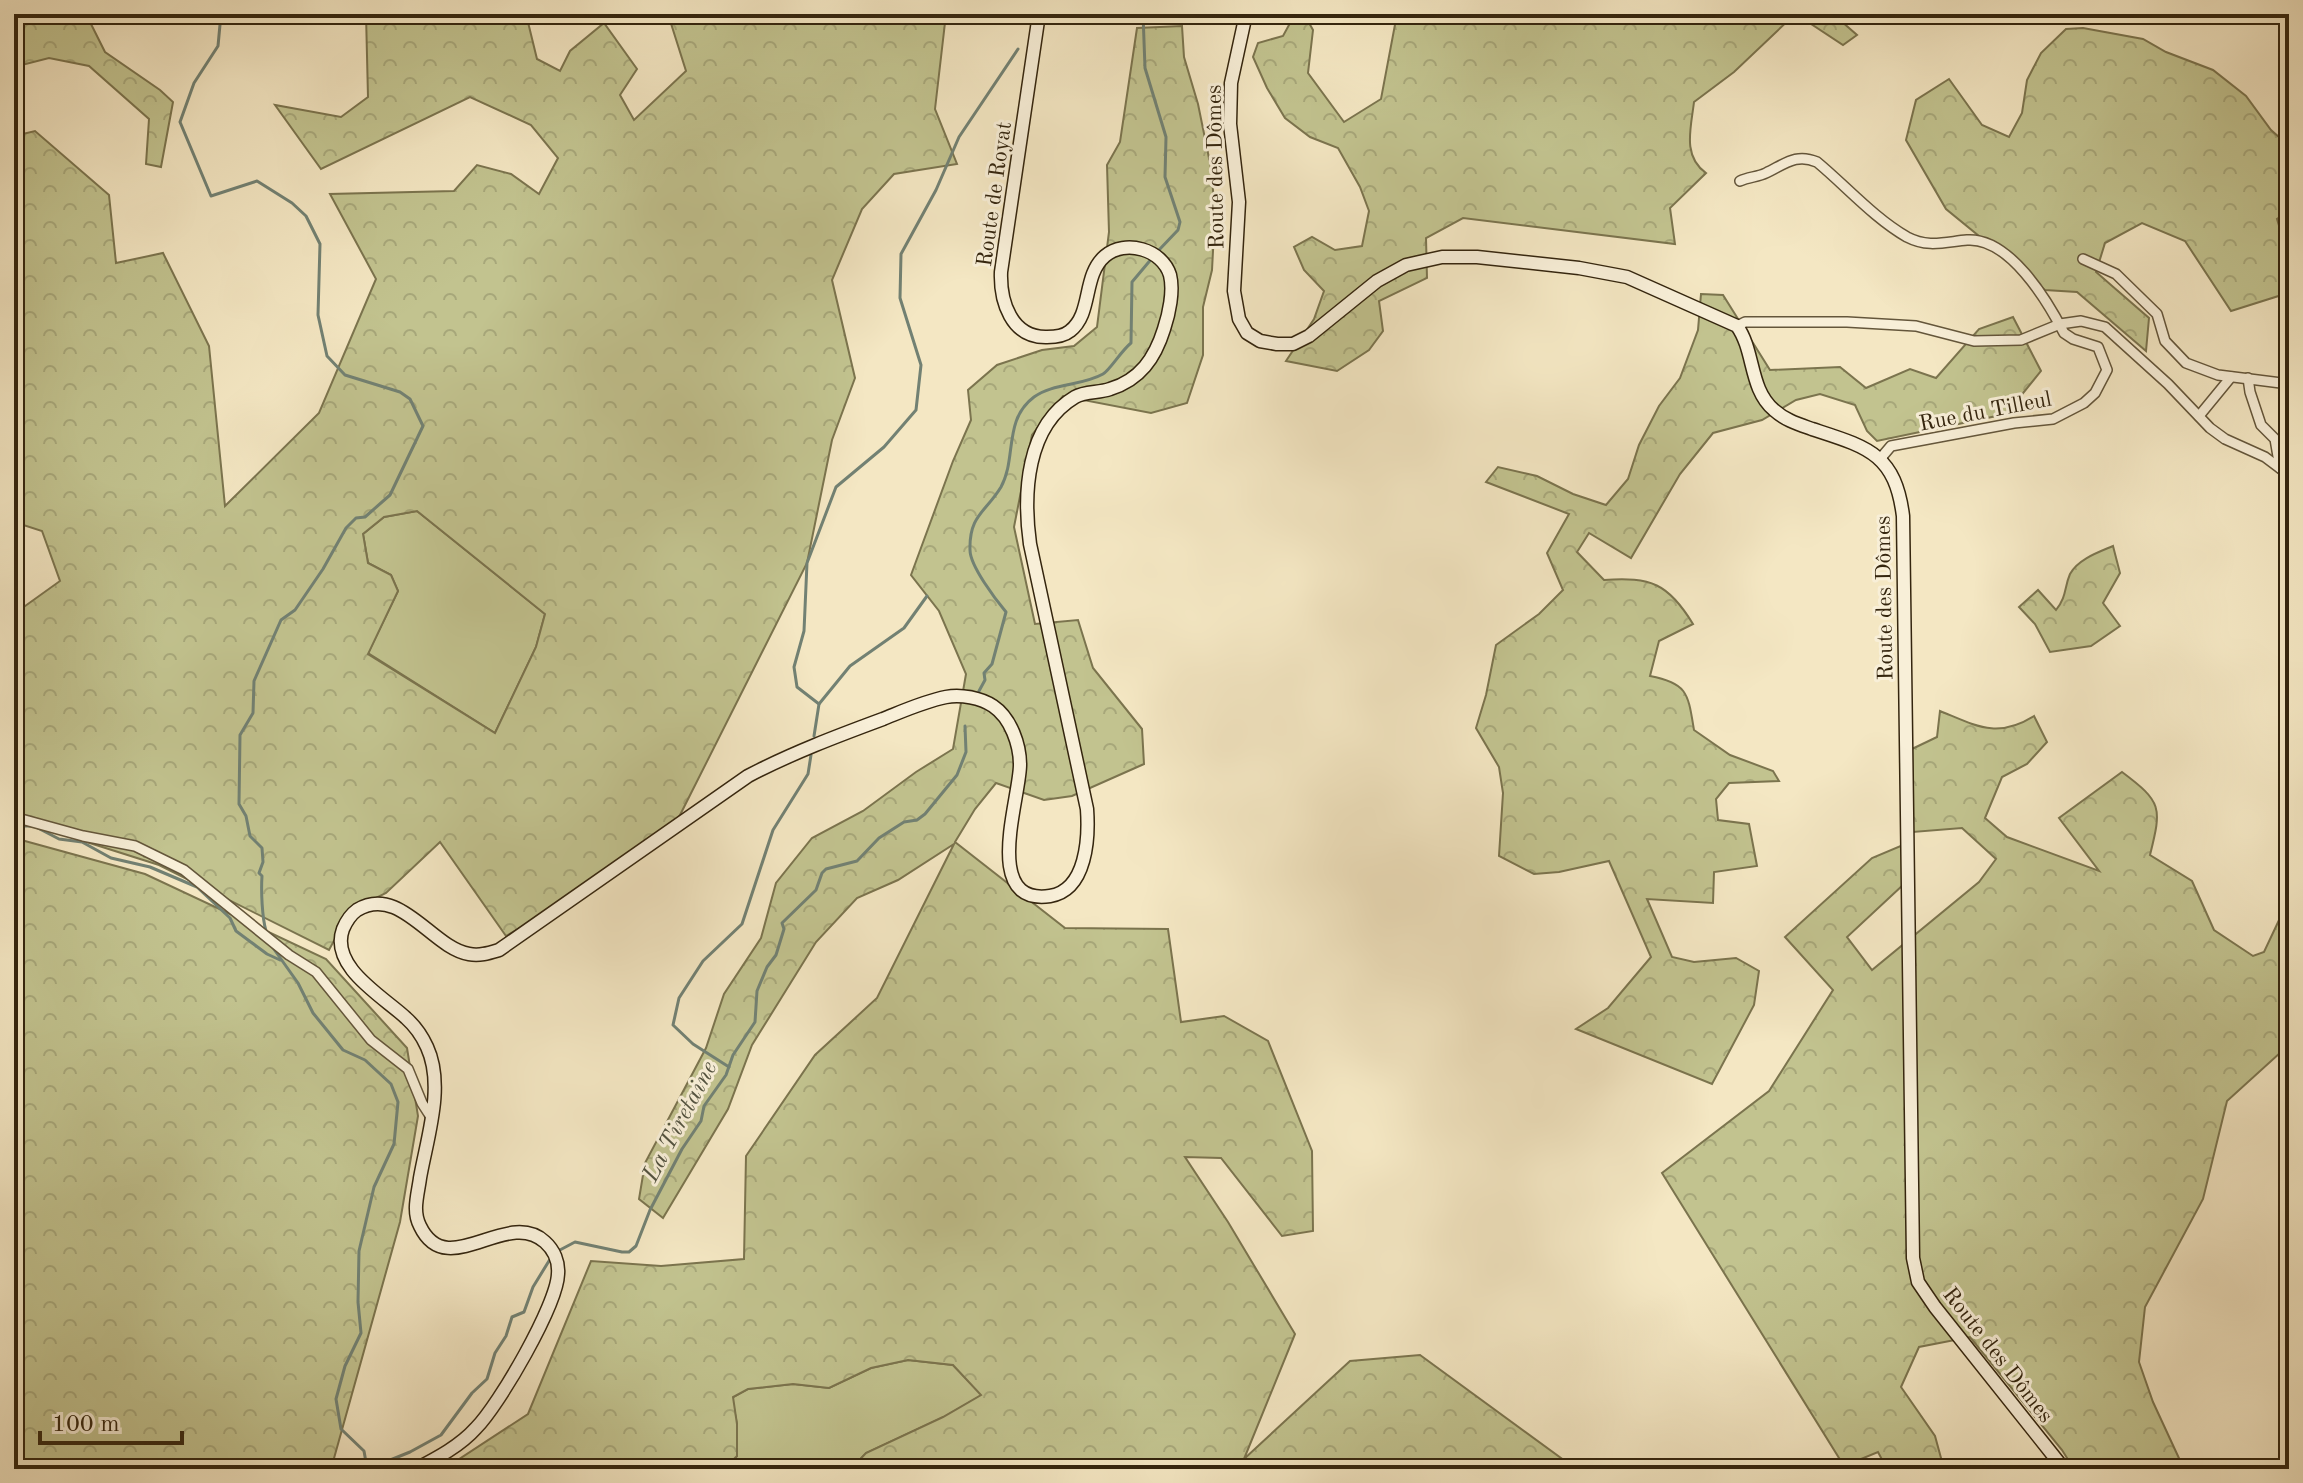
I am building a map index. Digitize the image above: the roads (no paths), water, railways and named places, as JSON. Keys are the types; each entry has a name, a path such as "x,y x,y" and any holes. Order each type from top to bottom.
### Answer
{"main road":[{"name":"Route de Royat","path":"431,1117 435,1080 428,1047 404,1016 361,981 342,949 341,935 347,920 367,906 381,904 396,908 456,950 483,955 499,950 748,776 784,757 923,704 961,696 993,705 1013,732 1020,759 1009,836 1010,872 1017,885 1025,893 1035,896 1058,894 1069,887 1082,866 1087,809 1025,512 1028,480 1046,423 1060,407 1078,395 1110,389 1134,378 1153,358 1170,299 1170,275 1162,261 1146,249 1125,248 1108,253 1095,266 1083,309 1069,332 1043,338 1019,328 1009,317 1001,290 1001,272 1039,14"},
{"name":"Route des Dômes","path":"1246,14 1231,83 1230,124 1239,202 1234,291 1239,319 1247,333 1260,341 1293,344 1309,336 1377,281 1406,265 1442,257 1579,268 1627,277 1737,326"},
{"path":"1737,326 1745,336 1759,391 1771,409 1788,421 1867,449 1880,459"},
{"name":"Route des Dômes","path":"1880,459 1895,479 1903,516 1913,1258 1918,1282 1935,1307 2061,1465"},
{"path":"416,1469 455,1446 476,1429 502,1397 555,1291 558,1266 544,1240 518,1231 502,1233 457,1249 431,1241 421,1230 416,1208 431,1117"}],"street":[{"path":"1740,181 1762,175 1793,158 1817,162 1908,237 1936,245 1970,239 1990,242 2008,254 2060,324"},
{"path":"2083,259 2116,274 2157,314 2165,341 2186,363 2207,373 2289,384"},
{"path":"1737,326 1745,322 1916,326 1974,341 2021,340 2060,324 2081,321 2105,327 2225,439 2265,457 2289,475"},
{"name":"Rue du Tilleul","path":"1880,459 1891,446 2014,423 2053,419 2084,403 2104,380 2107,370 2105,361 2098,347 2073,339 2064,333 2060,324"},
{"path":"2199,416 2231,377"},
{"path":"2248,378 2261,425 2275,439 2280,468"},
{"path":"14,817 135,846 184,870 289,955 316,972 371,1040 408,1069 431,1117"},
{"path":"2045,1469 2061,1465"}],"waterway":[{"path":"221,14 218,46 194,83 180,122 211,196 257,181 292,203 306,216 320,244 318,315 327,356 345,375 400,392 410,399 423,426 390,495 365,517 356,518 346,528 295,610 281,620 254,681 253,713 240,735 239,804 246,816 250,836 262,848 263,862 259,873 262,876 266,931"},
{"name":"La Tiretaine","path":"1143,14 1145,68 1166,137 1165,177 1180,222 1178,230 1158,251"},
{"path":"814,736 819,704 797,687 794,667 804,631 807,563 836,487 884,447 916,410 921,365 900,298 901,254 936,190 959,137 1018,49"},
{"name":"La Tiretaine","path":"979,691 985,680 984,673 992,664 1006,612 984,582 971,557 970,538 975,521 1006,476 1014,428 1024,406 1042,392 1103,374 1131,343 1132,282 1153,257"},
{"path":"819,704 850,666 904,628 927,596"},
{"name":"La Tiretaine","path":"558,1251 575,1242 622,1252 629,1252 636,1246 650,1210 682,1149 701,1121 704,1106 726,1075 733,1055 755,1022 757,991 776,955 784,929 782,923 816,890 826,869 857,861 879,838 904,822 917,820 925,814 957,775 966,752 965,726"},
{"path":"729,1067 693,1044 673,1025 679,998 703,961 742,924 773,830 808,774 811,755"},
{"path":"14,826 34,826 59,839 82,842 111,858 150,867 197,887 230,918 236,931 280,960"},
{"path":"271,945 298,983 313,1013 343,1050 365,1060 391,1084 398,1102 394,1144 374,1187 359,1251 361,1333 345,1366 336,1399 341,1429 364,1451 367,1468"},
{"name":"La Tiretaine","path":"368,1469 441,1435 472,1393 487,1379 512,1317 524,1312 533,1287 552,1256"}]}
